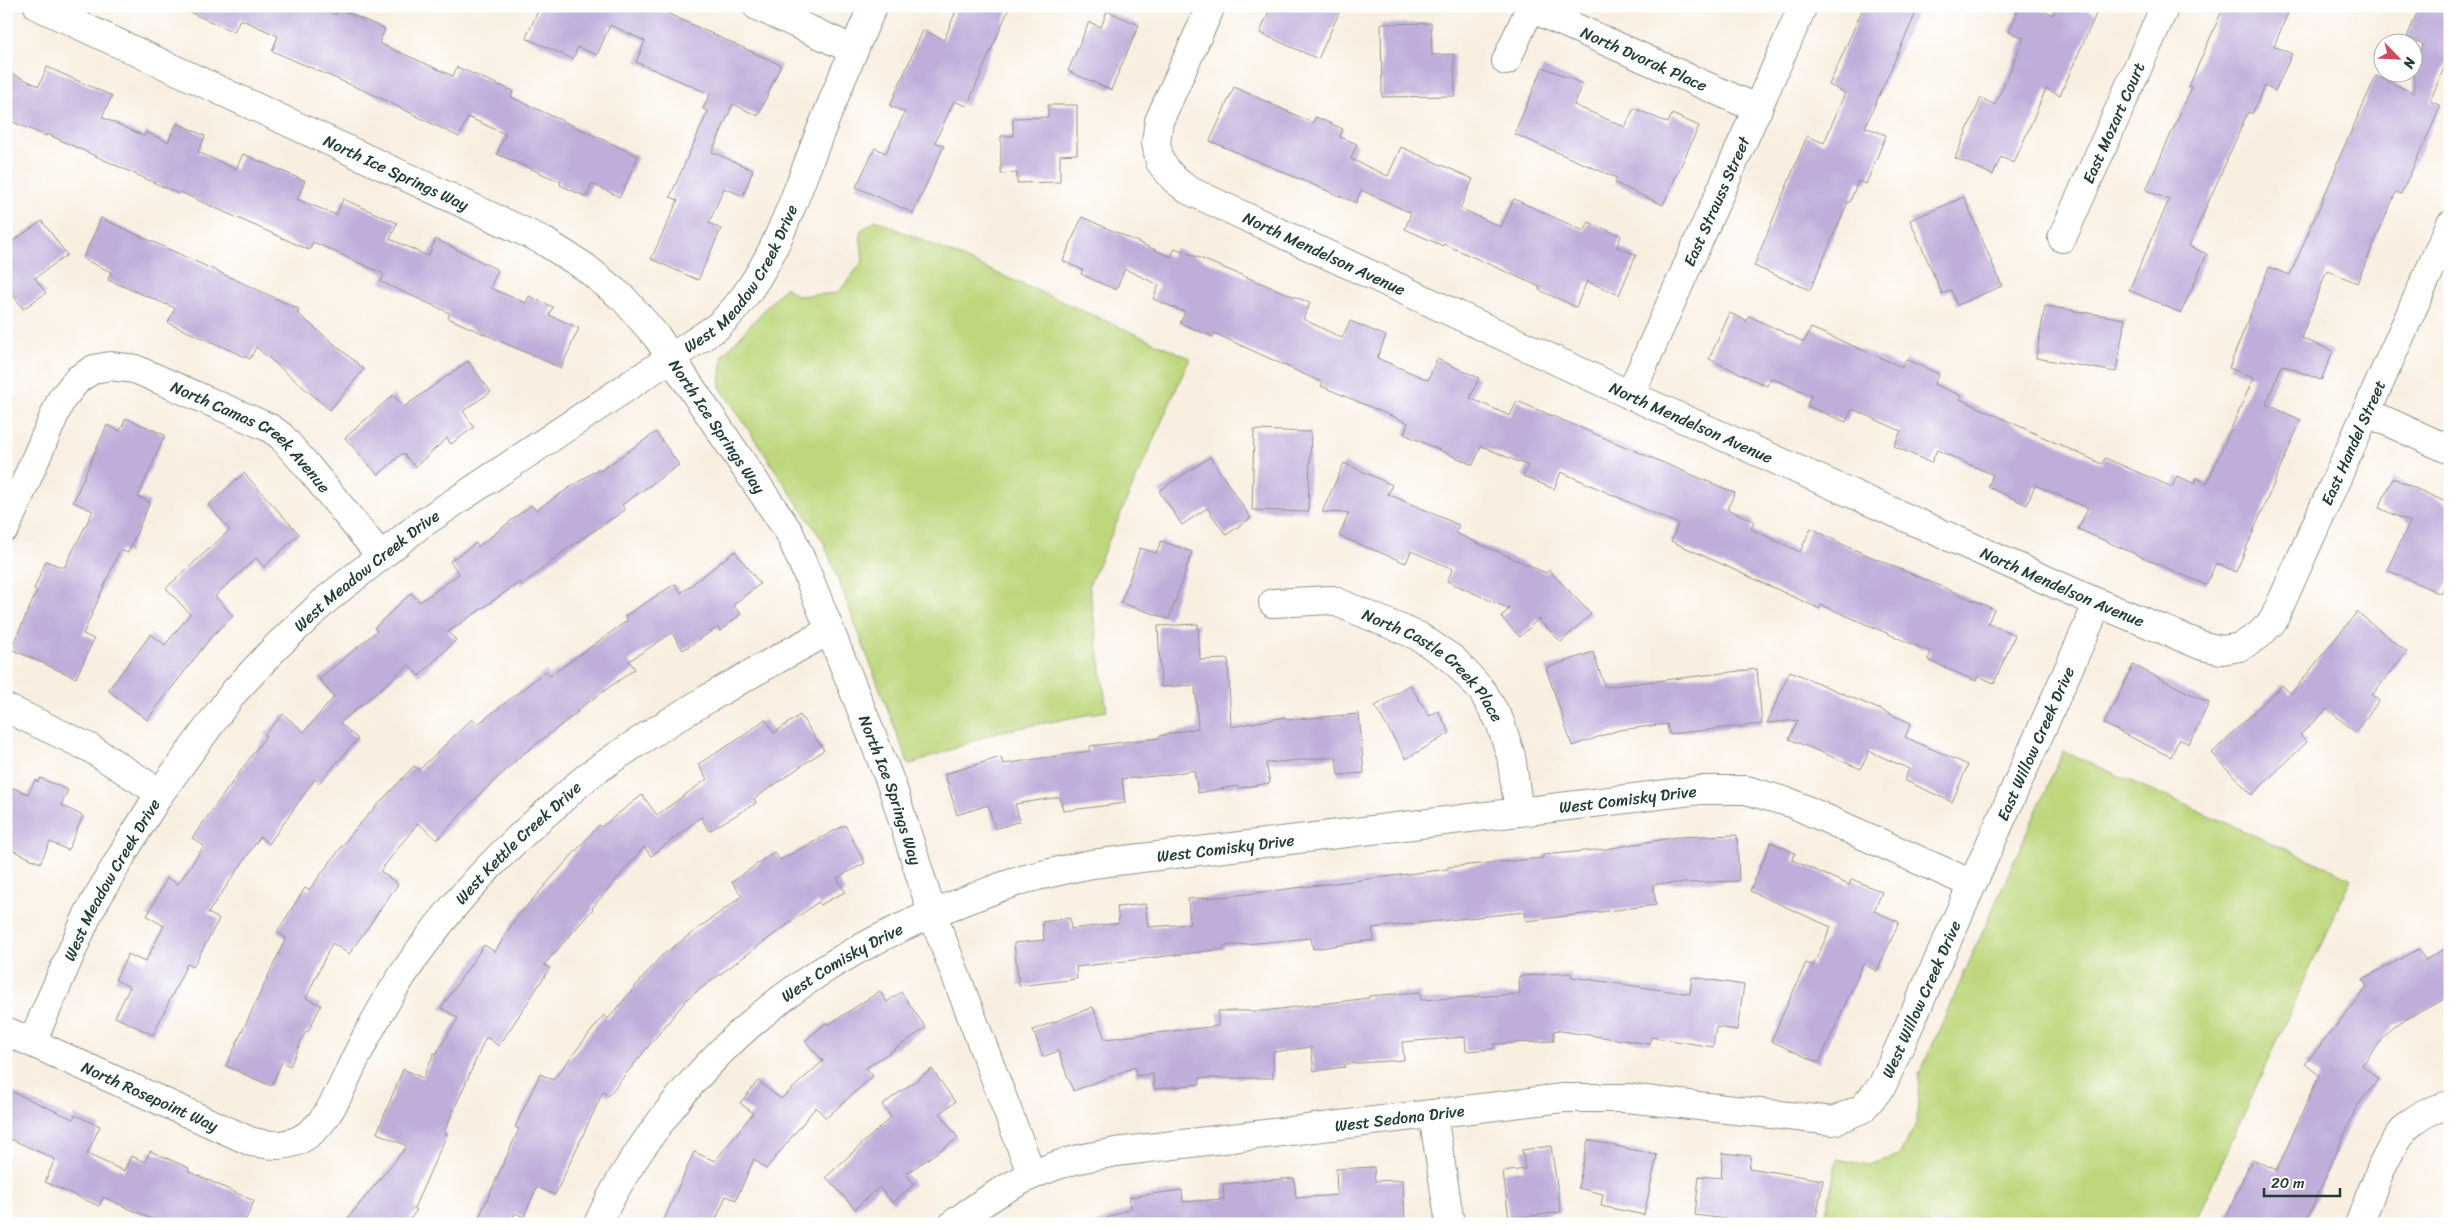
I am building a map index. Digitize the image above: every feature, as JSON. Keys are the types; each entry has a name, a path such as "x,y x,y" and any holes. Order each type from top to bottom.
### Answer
{"street":[{"name":"North Ice Springs Way","path":"38,6 542,240 585,267 624,298 657,336 669,358 789,532 810,578 829,631 892,786 932,913 1032,1175"},
{"path":"757,6 854,50"},
{"name":"West Meadow Creek Drive","path":"32,1042 90,912 160,793 234,692 276,647 327,599 380,556 473,488 717,327 730,315 753,287 797,191 873,6"},
{"name":"North Mendelson Avenue","path":"1211,6 1159,121 1156,143 1160,162 1174,179 1188,190 1630,395 2098,603 2202,646 2222,650 2240,647"},
{"name":"East Strauss Street","path":"1630,395 1803,6"},
{"name":"East Mozart Court","path":"2062,238 2165,6"},
{"name":"North Dvorak Place","path":"1506,61 1531,7 1758,109"},
{"name":"East Handel Street","path":"2240,647 2258,636 2273,620 2450,225"},
{"name":"North Camas Creek Avenue","path":"6,527 61,400 78,379 94,369 110,366 135,369 270,428 281,436 308,467 380,556"},
{"path":"2366,412 2450,450"},
{"name":"North Castle Creek Place","path":"1273,603 1332,600 1418,636 1454,660 1483,692 1500,722 1511,756 1519,812"},
{"name":"East Willow Creek Drive","path":"1972,884 2098,603"},
{"name":"West Kettle Creek Drive","path":"296,1142 313,1131 329,1113 370,1027 415,955 473,882 518,836 594,772 728,686 829,631"},
{"path":"6,708 90,748 160,793"},
{"name":"West Comisky Drive","path":"598,1224 636,1153 682,1092 743,1030 802,982 868,942 932,913 1019,881 1092,864 1700,790 1746,790 1791,804 1972,884"},
{"name":"West Willow Creek Drive","path":"1862,1109 1882,1086 1972,884"},
{"name":"North Rosepoint Way","path":"6,1031 252,1142 276,1145 296,1142"},
{"name":"West Sedona Drive","path":"952,1224 987,1198 1032,1175 1071,1161 1116,1152 1563,1098 1627,1098 1833,1121 1862,1109"},
{"path":"2358,1224 2393,1146 2411,1123 2444,1106"},
{"path":"1433,1114 1450,1224"}],"green space":[{"path":"876,220 1190,358 1089,585 1107,711 998,732 909,765 824,543 720,387 723,355 785,287 798,296 838,293 863,261 860,231"},
{"path":"2063,751 2351,878 2194,1224 1824,1224 1837,1159 1869,1165 1899,1155 1917,1122 1919,1075"}],"building":[{"path":"176,6 317,6 336,15 339,9 385,29 379,43 453,76 457,67 513,91 511,97 638,156 620,197 592,184 586,197 560,185 561,182 497,154 505,134 468,117 459,137 372,94 272,51 278,36 240,19 234,32"},
{"path":"540,6 651,6 781,65 758,116 733,104 712,152 753,170 743,196 724,188 709,223 721,229 698,280 651,259 678,200 670,197 708,111 703,109 710,94 636,62 645,41 610,25 597,55 578,47 573,59 526,38"},
{"path":"958,6 1010,6 967,106 954,101 935,142 944,146 913,213 856,187 875,148 886,153 905,112 890,106 923,30 944,40"},
{"path":"1271,6 1342,6 1318,59 1260,33"},
{"path":"1864,6 1919,6 1865,127 1886,135 1866,184 1858,181 1810,290 1754,266 1807,136 1824,143 1845,93 1829,85"},
{"path":"2020,6 2032,6 2053,15 2057,6 2077,6 2096,14 2060,95 2046,89 2014,163 2001,157 1993,175 1955,158 1981,98 1995,105 2024,38 2009,32"},
{"path":"2224,6 2291,6 2274,46 2292,54 2275,91 2265,86 2252,114 2248,112 2189,246 2207,254 2181,313 2129,290 2169,200 2146,190 2192,87 2189,86"},
{"path":"2420,6 2450,6 2450,54 2430,101 2441,106 2401,194 2396,192 2357,283 2327,270 2301,338 2333,351 2321,380 2282,365 2266,404 2301,420 2236,572 2216,563 2206,585 2078,529 2088,508 2035,485 2027,505 1988,487 1993,475 1937,450 1931,463 1894,446 1901,431 1852,409 1846,422 1807,406 1811,395 1771,378 1767,386 1709,359 1730,313 1747,321 1749,316 1804,342 1811,328 1902,367 1906,359 1939,374 1934,384 1962,396 1960,399 2102,464 2105,458 2172,487 2177,476 2195,484 2197,478 2207,483 2254,377 2229,368 2269,267 2290,275 2374,80 2374,82 2389,82 2414,93 2414,82 2424,82 2424,32 2409,32"},
{"path":"1107,11 1139,25 1111,90 1068,71 1089,22 1101,27"},
{"path":"1431,23 1432,55 1454,54 1455,96 1382,97 1381,24"},
{"path":"47,67 112,96 102,117 144,136 146,132 168,142 177,123 205,136 198,152 236,169 243,154 305,181 297,199 336,215 343,199 397,223 390,239 428,256 436,239 498,270 490,288 526,303 529,296 553,307 549,315 579,328 561,368 448,318 450,313 381,282 384,274 313,242 309,250 47,134 46,136 6,119 6,71 39,86"},
{"path":"1543,67 1583,84 1574,105 1625,127 1634,108 1668,123 1672,114 1699,126 1663,205 1615,183 1617,178 1514,134"},
{"path":"1234,87 1313,123 1316,117 1343,129 1340,137 1357,144 1351,159 1388,176 1401,147 1473,179 1460,208 1501,227 1514,199 1584,231 1589,222 1621,236 1617,247 1636,255 1619,295 1587,281 1576,307 1539,290 1540,287 1444,244 1443,246 1405,229 1411,213 1361,190 1356,203 1210,141"},
{"path":"1048,105 1077,105 1077,154 1060,155 1060,182 1017,183 1017,173 1001,174 1001,136 1013,136 1013,118 1048,117"},
{"path":"1964,197 2002,286 1957,305 1951,290 1942,294 1910,220"},
{"path":"1082,217 1171,257 1175,248 1310,303 1303,319 1342,338 1350,321 1386,336 1377,358 1428,380 1437,359 1479,378 1470,398 1510,416 1517,401 1735,493 1727,509 1754,521 1751,529 1800,552 1811,528 1848,547 1994,609 1988,623 2015,635 1994,683 1978,676 1976,681 1928,660 1931,652 1821,605 1820,609 1671,541 1678,524 1561,472 1554,489 1523,476 1528,466 1481,446 1473,465 1404,434 1408,423 1321,386 1323,383 1214,333 1213,337 1180,323 1185,312 1153,299 1159,285 1125,269 1116,290 1081,274 1083,270 1063,261"},
{"path":"101,218 299,309 297,313 364,369 330,410 256,347 250,359 168,323 175,308 108,280 111,272 83,259"},
{"path":"42,221 67,255 35,278 46,293 23,309 6,285 6,246"},
{"path":"2045,306 2125,319 2116,372 2036,358"},
{"path":"468,361 491,392 463,411 474,427 451,444 447,438 415,467 403,453 378,475 345,438 393,395 404,407"},
{"path":"126,418 165,435 138,497 150,502 128,553 120,550 83,634 94,639 76,678 11,649 37,591 34,589 46,561 64,568 93,511 73,502 107,425 120,431"},
{"path":"1254,430 1311,432 1308,512 1252,510"},
{"path":"656,432 679,465 622,505 625,510 571,546 522,585 520,582 448,632 456,640 419,676 409,665 340,723 358,739 319,783 315,779 269,844 260,837 208,913 219,919 193,967 187,964 153,1035 115,1017 130,987 115,980 128,954 145,962 164,926 147,916 167,878 178,884 204,846 192,838 266,736 264,735 283,714 304,732 334,697 319,679 377,631 374,628 411,593 420,602 459,574 450,561 476,543 478,547 531,505 536,510 598,469 600,471"},
{"path":"1210,457 1251,518 1226,535 1207,508 1182,525 1159,491"},
{"path":"1344,463 1392,485 1388,494 1459,525 1455,533 1546,573 1549,570 1591,614 1561,642 1538,619 1520,637 1501,617 1509,609 1447,581 1453,569 1411,551 1406,563 1339,536 1349,513 1322,512"},
{"path":"244,473 299,534 264,567 256,558 215,596 233,616 212,636 147,720 108,690 151,634 165,645 190,614 166,588 230,530 208,505"},
{"path":"2393,478 2450,504 2450,576 2441,594 2387,570 2410,522 2379,508"},
{"path":"1161,541 1192,552 1169,619 1121,603 1140,548 1156,553"},
{"path":"735,551 760,584 733,605 741,614 720,631 718,627 683,650 672,633 629,661 635,669 576,711 578,712 522,755 478,796 437,840 418,823 380,871 398,884 349,954 332,943 306,998 321,1005 308,1032 306,1031 290,1066 282,1062 271,1086 226,1066 286,938 277,932 305,888 309,890 356,828 414,766 419,770 472,719 478,724 546,671 550,676 628,620 625,616 675,584 681,593"},
{"path":"2357,612 2407,652 2372,695 2379,701 2355,732 2327,709 2300,735 2307,742 2252,795 2212,753 2282,685 2291,694"},
{"path":"1198,624 1200,660 1228,659 1231,727 1285,717 1286,720 1359,714 1364,773 1338,775 1336,757 1266,763 1270,783 1238,788 1237,786 1198,793 1194,770 1122,779 1125,803 1063,811 1060,797 1015,804 1020,821 995,829 988,805 957,815 945,774 1001,757 1003,764 1090,751 1090,746 1159,738 1159,736 1198,728 1195,685 1161,687 1158,626"},
{"path":"1593,652 1605,687 1757,669 1762,724 1669,734 1667,724 1619,730 1572,746 1546,668"},
{"path":"2133,665 2209,703 2189,744 2179,739 2171,757 2104,724"},
{"path":"1790,671 1911,723 1905,737 1968,765 1952,802 1904,780 1909,769 1869,751 1861,769 1789,739 1798,720 1767,723"},
{"path":"1410,685 1429,716 1438,711 1450,733 1406,759 1375,706"},
{"path":"800,715 824,750 754,799 756,803 709,831 701,817 651,856 644,847 544,965 550,968 499,1046 486,1037 444,1132 447,1134 414,1208 417,1210 406,1224 343,1224 407,1146 377,1133 403,1069 423,1078 434,1053 436,1054 458,1018 441,1008 484,945 495,952 515,919 599,825 601,827 642,795 657,815 707,779 698,764 742,737 765,719 774,733"},
{"path":"40,778 68,790 61,805 83,816 68,850 50,842 40,863 6,847 6,785 28,794 35,780 38,782"},
{"path":"845,825 865,863 837,878 845,892 820,905 818,902 688,998 608,1096 603,1092 555,1195 537,1187 524,1217 515,1213 510,1224 476,1224 519,1129 515,1127 540,1074 553,1080 604,1015 608,1019 661,956 742,896 732,882 774,852 780,860"},
{"path":"1737,835 1739,881 1653,884 1656,905 1526,921 1525,912 1372,928 1374,940 1313,949 1311,938 1224,946 1224,949 1076,967 1077,979 1019,986 1014,943 1044,940 1042,922 1070,918 1071,929 1119,923 1117,907 1145,904 1148,927 1190,924 1188,899 1231,896 1448,869 1448,867 1543,858 1543,855 1606,849 1677,837"},
{"path":"1771,842 1795,853 1792,860 1849,885 1852,879 1882,892 1874,911 1899,922 1877,971 1863,964 1819,1063 1771,1041 1806,963 1813,966 1831,927 1750,891"},
{"path":"2450,946 2450,996 2393,1026 2362,1065 2379,1079 2357,1106 2305,1224 2223,1224 2252,1159 2277,1170 2319,1075 2305,1064 2367,987 2363,979 2419,949 2425,960"},
{"path":"1571,973 1572,977 1690,994 1692,977 1744,985 1737,1030 1716,1027 1713,1047 1651,1037 1650,1044 1554,1030 1554,1041 1494,1044 1494,1049 1466,1051 1465,1037 1402,1042 1404,1060 1345,1064 1345,1067 1314,1071 1311,1047 1273,1052 1273,1078 1200,1078 1200,1084 1154,1089 1153,1074 1136,1076 1135,1067 1073,1091 1058,1051 1043,1057 1033,1030 1093,1007 1105,1039 1218,1026 1218,1011 1264,1011 1369,998 1369,996 1420,992 1421,1000 1520,994 1519,976"},
{"path":"880,991 887,1002 901,992 926,1028 866,1068 873,1076 826,1118 816,1107 766,1169 754,1159 736,1200 726,1196 714,1224 662,1224 694,1152 715,1161 753,1113 740,1103 758,1081 781,1099 823,1061 805,1041 826,1023 828,1025"},
{"path":"932,1069 955,1102 940,1113 958,1138 906,1174 914,1184 893,1203 879,1187 855,1209 826,1177 891,1117 882,1105"},
{"path":"6,1089 73,1119 75,1115 100,1126 87,1154 124,1171 131,1156 145,1162 150,1151 189,1168 188,1171 254,1201 244,1224 163,1224 103,1197 99,1206 45,1182 55,1159 6,1137"},
{"path":"1588,1140 1657,1155 1644,1215 1601,1206 1603,1194 1578,1188"},
{"path":"1551,1146 1561,1212 1509,1219 1503,1172 1525,1169 1522,1150"},
{"path":"1723,1153 1751,1156 1749,1168 1823,1180 1815,1224 1764,1224 1695,1215 1699,1176 1721,1178"},
{"path":"1374,1167 1375,1181 1403,1180 1405,1221 1354,1224 1094,1224 1131,1208 1129,1197 1182,1190 1183,1202 1224,1199 1223,1184 1294,1178 1296,1198 1337,1195 1336,1169"}]}
